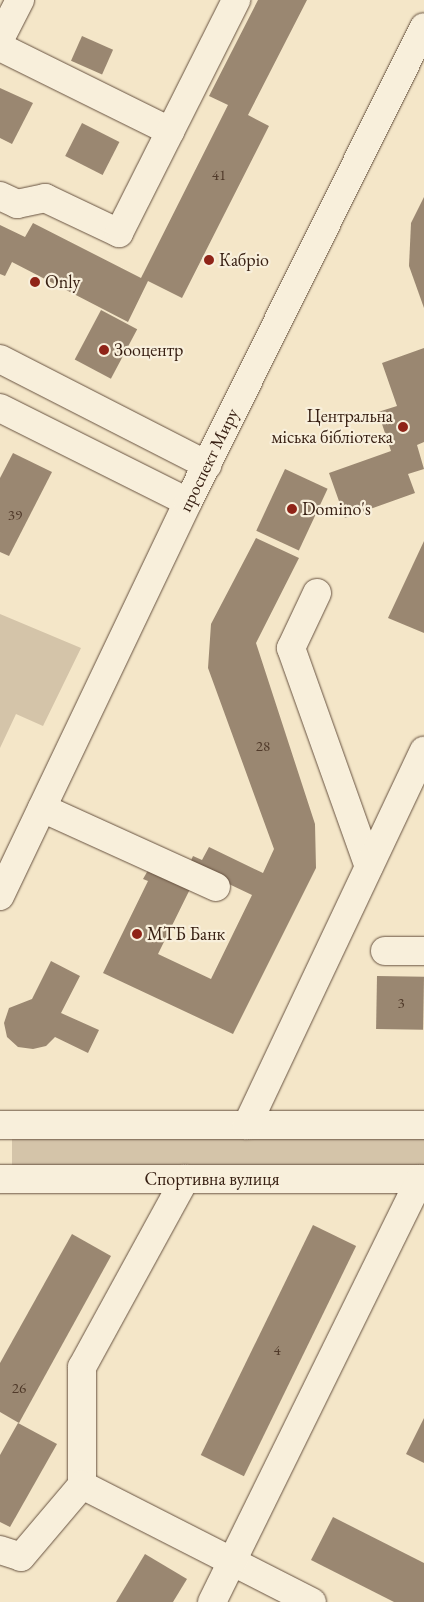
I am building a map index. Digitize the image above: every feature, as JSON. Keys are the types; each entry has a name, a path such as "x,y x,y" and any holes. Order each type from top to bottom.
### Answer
{"street":[{"path":"0,39 20,0"},
{"path":"0,196 16,204 45,198 118,234 236,0"},
{"name":"проспект Миру","path":"0,896 188,502 424,27"},
{"path":"0,47 170,131"},
{"path":"0,359 207,465"},
{"path":"1,410 188,502"},
{"path":"317,593 291,648 369,867"},
{"path":"247,1125 424,751"},
{"path":"42,808 216,887"},
{"path":"385,951 424,951"},
{"path":"0,1125 424,1124"},
{"name":"Спортивна вулиця","path":"0,1179 422,1179"},
{"path":"0,1550 20,1556 82,1485 82,1368 185,1179"},
{"path":"212,1602 422,1179"},
{"path":"82,1485 312,1602"}],"shaded area":[{"path":"0,614 81,648 43,726 16,714 0,748"},
{"path":"12,1132 424,1132 424,1169 12,1169"}],"building":[{"path":"258,0 307,0 248,115 269,126 182,298 148,281 128,322 12,262 5,276 0,274 0,225 25,237 33,223 141,278 228,105 209,96"},
{"path":"82,36 113,50 102,74 71,61"},
{"path":"0,88 33,103 12,144 0,138"},
{"path":"82,123 119,142 103,175 65,156"},
{"path":"424,197 424,308 409,266 411,223"},
{"path":"101,310 137,329 111,379 75,359"},
{"name":"Центральна міська бібліотека","path":"424,348 424,442 417,445 424,469 408,474 415,493 345,518 329,473 391,451 378,412 397,406 382,363"},
{"path":"13,453 52,472 9,556 0,552 0,478"},
{"name":"Domino's","path":"285,469 328,489 299,550 256,531"},
{"path":"256,538 299,558 256,643 315,824 316,868 233,1034 103,973 148,881 143,879 151,865 192,885 158,954 211,979 252,895 189,865 193,856 202,860 209,847 263,873 274,849 208,668 211,624"},
{"path":"424,541 424,633 388,618"},
{"path":"51,961 80,976 61,1013 99,1030 88,1053 55,1037 46,1046 33,1049 18,1047 7,1037 4,1023 9,1008 32,999"},
{"path":"377,976 424,977 423,1030 376,1029"},
{"path":"313,1225 356,1246 244,1476 201,1455"},
{"path":"72,1234 111,1256 19,1423 0,1412 0,1363"},
{"path":"424,1418 424,1463 406,1454"},
{"path":"18,1423 57,1444 10,1527 0,1522 0,1455"},
{"path":"333,1517 424,1563 424,1602 394,1602 311,1560"},
{"path":"145,1554 187,1579 173,1602 116,1602"}],"place":[{"name":"Кабріо","path":"209,260"},
{"name":"Only","path":"35,282"},
{"name":"Зооцентр","path":"104,350"},
{"name":"Центральна міська бібліотека","path":"403,427"},
{"name":"Domino's","path":"292,509"},
{"name":"МТБ Банк","path":"137,934"}]}
